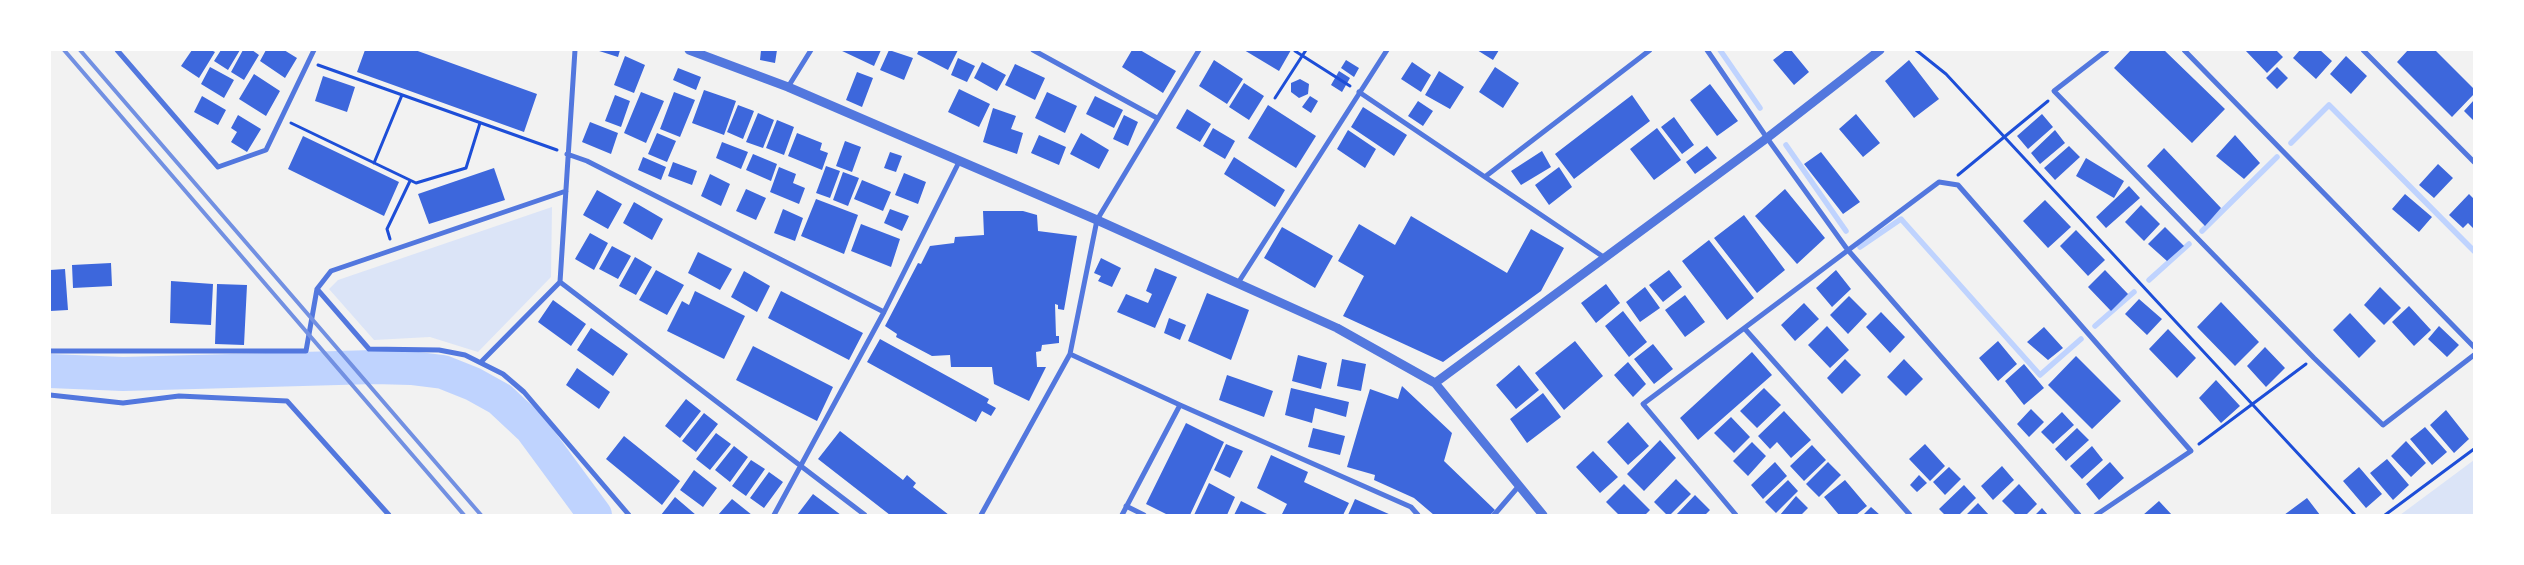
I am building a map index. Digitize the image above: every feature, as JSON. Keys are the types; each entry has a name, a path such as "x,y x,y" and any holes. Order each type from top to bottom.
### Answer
{"street":[{"path":"116,50 218,167 266,150 314,50"},
{"path":"482,361 560,282 575,50"},
{"path":"689,50 788,86 959,162 1097,220 1337,328 1435,383 1518,487 1543,515"},
{"path":"788,86 811,50"},
{"path":"981,515 1070,354 1097,220 1199,50"},
{"path":"1238,283 1387,50"},
{"path":"1486,176 1650,50"},
{"path":"1707,50 1767,138 1847,249 2079,515"},
{"path":"1435,383 1767,138 1880,50"},
{"path":"2107,50 2054,90 2314,358 2383,425 2474,355"},
{"path":"2184,50 2474,347"},
{"path":"2363,50 2474,162"},
{"path":"1037,51 1157,118"},
{"path":"1359,92 1605,258"},
{"path":"567,154 587,161 884,312"},
{"path":"774,515 884,312 959,162"},
{"path":"1736,515 1643,404 1745,329 1847,249 1939,182 1958,185 2190,450 2096,515"},
{"path":"50,351 306,351 317,289 331,271 566,191"},
{"path":"560,282 865,515"},
{"path":"317,289 369,349 439,350 465,355 482,361 503,374 524,392 629,515"},
{"path":"1745,329 1910,515"},
{"path":"1070,354 1180,405 1411,507 1418,515"},
{"path":"50,395 123,403 178,396 287,401 389,515"},
{"path":"1122,515 1180,405"},
{"path":"1494,515 1518,487"},
{"path":"1126,506 1144,515"}],"path":[{"path":"1274,98 1306,50"},
{"path":"1916,50 1946,74 2355,515"},
{"path":"1295,51 1359,92"},
{"path":"308,62 567,154"},
{"path":"1948,183 2057,93"},
{"path":"374,163 402,95"},
{"path":"281,118 416,183 466,168 480,123"},
{"path":"393,250 387,229 410,180"},
{"path":"2190,450 2314,358"},
{"path":"2385,515 2474,449"}],"shaded area":[{"path":"552,207 551,277 478,352 430,337 374,340 329,289 338,280"},
{"path":"2474,460 2474,515 2400,515"}],"building":[{"path":"192,50 211,50 215,52 199,78 181,66"},
{"path":"221,50 240,50 228,70 214,61"},
{"path":"243,50 252,50 259,55 244,80 231,72"},
{"path":"266,50 284,50 297,58 285,78 260,61"},
{"path":"365,50 415,50 537,94 524,132 357,72"},
{"path":"596,50 620,50 618,57"},
{"path":"761,50 777,50 775,63 760,60"},
{"path":"840,50 881,50 874,66"},
{"path":"889,50 913,58 904,80 880,70"},
{"path":"919,50 958,50 948,70 917,54"},
{"path":"1132,50 1140,50 1176,71 1163,93 1122,67"},
{"path":"1244,50 1291,50 1279,71"},
{"path":"1477,50 1499,50 1493,60"},
{"path":"1786,50 1791,50 1809,72 1794,85 1773,60"},
{"path":"2131,50 2164,50 2225,109 2192,143 2114,68"},
{"path":"2245,50 2276,50 2283,57 2267,73"},
{"path":"2300,50 2320,50 2332,61 2316,79 2293,58"},
{"path":"2408,50 2435,50 2474,89 2474,94 2452,117 2397,62"},
{"path":"625,56 645,65 634,93 614,85"},
{"path":"2346,56 2367,76 2351,94 2330,74"},
{"path":"958,58 975,66 967,82 951,75"},
{"path":"1214,60 1243,79 1227,104 1199,86"},
{"path":"1346,60 1359,68 1354,77 1341,68"},
{"path":"1909,60 1939,99 1914,118 1885,81"},
{"path":"982,62 1006,75 997,91 974,78"},
{"path":"1412,62 1431,75 1421,92 1401,79"},
{"path":"1015,64 1045,78 1035,100 1005,85"},
{"path":"210,67 234,80 224,98 201,84"},
{"path":"1495,67 1519,83 1503,108 1479,92"},
{"path":"2277,67 2288,78 2277,89 2266,78"},
{"path":"678,68 701,77 696,90 673,80"},
{"path":"1339,71 1350,78 1342,92 1331,85"},
{"path":"1439,71 1464,87 1450,109 1425,95"},
{"path":"857,72 873,78 862,107 846,100"},
{"path":"254,74 280,91 266,116 239,99"},
{"path":"323,76 355,87 347,112 315,101"},
{"path":"1300,79 1309,84 1308,94 1299,98 1291,92 1291,83"},
{"path":"1244,83 1264,96 1249,120 1229,107"},
{"path":"1710,84 1738,121 1717,136 1690,100"},
{"path":"959,89 990,104 979,127 948,112"},
{"path":"704,90 736,101 724,135 692,123"},
{"path":"641,92 664,101 646,143 624,133"},
{"path":"674,92 695,100 680,137 660,129"},
{"path":"1047,92 1077,106 1065,133 1035,118"},
{"path":"615,95 630,101 621,127 605,121"},
{"path":"1632,95 1650,121 1574,179 1555,154"},
{"path":"202,96 226,110 218,125 194,112"},
{"path":"1095,96 1123,110 1114,128 1086,114"},
{"path":"1310,96 1318,101 1311,113 1302,107"},
{"path":"2474,100 2474,121 2464,111"},
{"path":"1418,101 1433,111 1423,126 1408,116"},
{"path":"738,105 754,111 743,139 727,132"},
{"path":"1268,105 1316,136 1296,168 1248,138"},
{"path":"1363,107 1407,135 1394,156 1351,127"},
{"path":"993,108 1016,116 1011,129 1023,133 1017,154 983,142"},
{"path":"1187,109 1211,124 1200,142 1176,128"},
{"path":"758,113 774,120 763,148 746,142"},
{"path":"1856,114 1880,143 1863,157 1839,129"},
{"path":"2042,114 2053,127 2028,149 2017,136"},
{"path":"238,115 261,129 247,152 231,142 237,132 231,128"},
{"path":"1124,115 1138,122 1128,146 1113,139"},
{"path":"1674,117 1694,145 1682,154 1661,127"},
{"path":"777,120 794,127 784,155 766,148"},
{"path":"590,122 618,133 611,154 582,142"},
{"path":"1213,128 1235,141 1225,159 1203,146"},
{"path":"1657,128 1681,160 1654,180 1630,149"},
{"path":"1348,130 1376,149 1365,168 1337,149"},
{"path":"2055,130 2065,143 2040,164 2031,153"},
{"path":"657,133 676,141 667,162 648,154"},
{"path":"797,133 822,143 820,150 828,153 822,170 788,156"},
{"path":"1081,133 1109,150 1099,169 1070,154"},
{"path":"1039,135 1066,147 1059,165 1031,153"},
{"path":"2235,135 2260,163 2244,179 2216,156"},
{"path":"303,136 399,182 384,216 288,169"},
{"path":"845,141 861,147 852,172 836,166"},
{"path":"722,142 748,152 741,169 716,158"},
{"path":"1707,146 1717,158 1695,174 1686,162"},
{"path":"2069,146 2080,157 2055,180 2044,168"},
{"path":"2164,148 2221,208 2205,226 2147,166"},
{"path":"1542,151 1551,167 1521,185 1511,171"},
{"path":"890,152 902,156 896,172 884,168"},
{"path":"1821,152 1860,202 1843,214 1804,164"},
{"path":"753,154 777,164 771,181 746,170"},
{"path":"643,157 666,167 661,180 638,170"},
{"path":"1234,157 1285,190 1275,207 1224,174"},
{"path":"2086,158 2124,181 2114,198 2076,176"},
{"path":"673,162 697,171 692,185 668,176"},
{"path":"2438,164 2453,178 2434,198 2419,185"},
{"path":"826,166 840,171 830,198 816,193"},
{"path":"779,167 796,174 793,183 805,188 799,204 770,192"},
{"path":"1559,167 1572,187 1549,205 1535,185"},
{"path":"494,168 505,200 429,224 418,194"},
{"path":"843,172 859,178 848,206 833,200"},
{"path":"904,173 926,182 918,204 895,195"},
{"path":"710,174 730,184 721,206 701,196"},
{"path":"862,180 891,192 883,211 854,199"},
{"path":"2129,186 2140,198 2106,228 2096,217"},
{"path":"746,189 766,198 756,220 736,211"},
{"path":"1785,189 1825,238 1797,264 1755,216"},
{"path":"597,190 622,204 608,229 583,215"},
{"path":"2405,194 2432,217 2419,232 2392,209"},
{"path":"2469,194 2474,199 2474,229 2468,223 2463,228 2449,215"},
{"path":"816,199 858,215 844,254 801,236"},
{"path":"2045,200 2071,227 2048,248 2023,221"},
{"path":"634,202 663,219 652,240 623,223"},
{"path":"2141,205 2160,224 2144,241 2125,222"},
{"path":"783,209 803,218 795,241 774,233"},
{"path":"890,209 909,216 902,231 884,223"},
{"path":"983,211 1023,211 1037,215 1038,231 1077,236 1064,310 1058,309 1058,305 1055,304 1056,336 1059,336 1059,343 1042,345 1041,351 1036,352 1037,367 1046,367 1029,401 994,384 992,367 951,367 950,355 932,356 896,337 897,334 885,326 918,263 921,264 930,246 954,243 955,237 984,235"},
{"path":"1744,215 1785,270 1757,293 1714,238"},
{"path":"1411,216 1507,273 1531,229 1564,248 1541,291 1443,362 1343,316 1364,276 1338,261 1359,224 1395,245"},
{"path":"861,224 900,239 891,267 851,251"},
{"path":"1282,227 1333,256 1315,288 1264,258"},
{"path":"2165,227 2184,246 2167,261 2148,244"},
{"path":"2076,230 2105,260 2088,276 2060,246"},
{"path":"590,233 608,243 594,270 575,259"},
{"path":"1709,240 1754,298 1727,320 1682,261"},
{"path":"612,246 631,256 618,279 599,269"},
{"path":"698,252 732,269 720,290 688,273"},
{"path":"635,257 652,267 636,295 619,286"},
{"path":"1101,258 1121,268 1112,287 1098,281 1101,276 1094,273"},
{"path":"111,263 112,286 73,288 72,265"},
{"path":"1155,268 1177,277 1155,328 1117,312 1126,294 1148,303 1152,294 1146,291"},
{"path":"65,269 68,310 50,311 50,270"},
{"path":"656,270 684,285 667,315 639,300"},
{"path":"1669,270 1682,287 1663,302 1649,285"},
{"path":"1836,270 1851,289 1832,307 1816,288"},
{"path":"2105,270 2128,294 2111,311 2088,287"},
{"path":"744,271 770,286 757,312 731,297"},
{"path":"171,281 213,284 211,325 170,323"},
{"path":"217,284 247,285 244,345 215,344"},
{"path":"1606,284 1620,303 1596,323 1581,303"},
{"path":"1645,287 1660,308 1640,322 1626,302"},
{"path":"2380,287 2401,308 2384,325 2364,305"},
{"path":"695,291 745,316 724,359 667,331 682,301 689,305"},
{"path":"781,291 863,333 849,360 768,318"},
{"path":"1207,293 1249,310 1231,360 1188,341"},
{"path":"1685,295 1705,322 1685,337 1665,310"},
{"path":"1849,296 1867,314 1848,334 1830,315"},
{"path":"2139,299 2162,319 2147,335 2125,314"},
{"path":"553,300 586,324 571,346 538,322"},
{"path":"2221,302 2259,342 2235,366 2197,327"},
{"path":"1804,303 1819,319 1795,341 1781,325"},
{"path":"2409,306 2431,330 2414,346 2392,322"},
{"path":"1623,311 1647,342 1629,357 1605,326"},
{"path":"1881,312 1905,337 1890,353 1866,327"},
{"path":"2350,313 2376,341 2359,358 2333,330"},
{"path":"1169,318 1186,325 1180,340 1164,333"},
{"path":"1827,326 1849,350 1830,368 1808,345"},
{"path":"2439,326 2459,345 2447,357 2428,339"},
{"path":"2044,327 2063,348 2048,360 2027,342"},
{"path":"591,328 628,354 613,376 577,350"},
{"path":"2168,329 2196,358 2177,378 2149,349"},
{"path":"880,339 989,399 987,403 996,408 991,416 982,411 976,422 867,362"},
{"path":"1575,341 1603,376 1564,410 1535,373"},
{"path":"1998,341 2017,364 1998,381 1979,358"},
{"path":"1653,344 1673,369 1654,384 1634,359"},
{"path":"753,346 833,387 817,421 736,380"},
{"path":"2265,347 2285,368 2266,387 2247,366"},
{"path":"1752,352 1772,375 1698,440 1680,418"},
{"path":"1298,355 1327,363 1321,389 1292,381"},
{"path":"2076,356 2121,401 2092,429 2048,385"},
{"path":"1342,359 1366,364 1361,391 1337,386"},
{"path":"1845,359 1861,375 1842,394 1827,378"},
{"path":"1904,359 1923,379 1906,396 1887,377"},
{"path":"1628,362 1646,384 1633,397 1614,375"},
{"path":"2024,364 2044,388 2024,405 2005,381"},
{"path":"1519,365 1539,390 1516,409 1496,385"},
{"path":"577,368 610,392 599,409 566,385"},
{"path":"1227,375 1273,391 1264,417 1219,400"},
{"path":"2216,380 2240,406 2221,423 2199,398"},
{"path":"1402,386 1452,433 1444,461 1495,510 1490,515 1434,515 1414,498 1374,480 1375,475 1347,467 1370,389 1398,399"},
{"path":"1291,388 1349,402 1346,417 1315,408 1312,423 1285,415"},
{"path":"1764,388 1781,405 1757,428 1740,411"},
{"path":"1543,393 1561,417 1527,443 1510,419"},
{"path":"686,399 701,411 680,438 665,426"},
{"path":"2031,409 2044,422 2029,437 2017,424"},
{"path":"2446,410 2469,439 2454,453 2430,425"},
{"path":"1784,411 1811,440 1791,458 1777,442 1770,449 1758,436"},
{"path":"2062,412 2074,425 2053,444 2041,432"},
{"path":"704,413 718,424 696,452 682,441"},
{"path":"1731,417 1750,437 1734,453 1714,433"},
{"path":"1628,422 1649,446 1628,465 1607,442"},
{"path":"1186,423 1224,442 1190,515 1168,515 1146,504"},
{"path":"2425,427 2447,452 2432,465 2410,439"},
{"path":"1313,428 1345,436 1340,455 1308,447"},
{"path":"2077,428 2089,440 2066,461 2055,449"},
{"path":"840,431 903,480 907,475 916,483 913,487 949,515 890,515 818,459"},
{"path":"716,433 731,444 710,470 696,459"},
{"path":"624,436 680,481 662,505 606,459"},
{"path":"1660,440 1676,458 1644,491 1627,474"},
{"path":"2406,441 2426,463 2411,477 2391,456"},
{"path":"1752,442 1766,456 1748,476 1733,461"},
{"path":"1226,444 1243,451 1230,478 1214,470"},
{"path":"1925,444 1945,466 1930,481 1909,459"},
{"path":"1812,445 1826,460 1804,481 1790,466"},
{"path":"734,446 748,457 730,482 715,470"},
{"path":"2092,446 2103,460 2082,479 2070,466"},
{"path":"1593,451 1618,477 1600,493 1576,467"},
{"path":"1271,455 1308,472 1304,482 1349,503 1343,515 1282,514 1287,504 1257,488"},
{"path":"2387,459 2409,485 2393,500 2370,473"},
{"path":"751,460 765,469 746,496 732,486"},
{"path":"1775,462 1787,476 1763,499 1751,485"},
{"path":"1828,462 1841,475 1819,497 1806,484"},
{"path":"2110,462 2124,478 2099,500 2086,484"},
{"path":"2002,466 2014,480 1993,500 1981,486"},
{"path":"1949,467 1961,479 1945,495 1933,482"},
{"path":"2359,467 2382,494 2366,508 2343,481"},
{"path":"694,470 717,488 703,507 680,490"},
{"path":"769,472 783,482 764,508 750,498"},
{"path":"1919,475 1927,483 1917,492 1910,485"},
{"path":"1676,479 1691,494 1670,515 1667,515 1654,502"},
{"path":"1788,480 1798,491 1776,513 1765,502"},
{"path":"1845,480 1867,506 1856,515 1839,515 1824,497"},
{"path":"1209,483 1235,497 1227,515 1194,515"},
{"path":"1624,484 1650,510 1645,515 1619,515 1606,502"},
{"path":"2019,484 2037,504 2026,515 2016,515 2002,501"},
{"path":"1964,485 1976,498 1959,515 1945,515 1939,509"},
{"path":"813,494 841,515 797,515"},
{"path":"1695,495 1710,510 1705,515 1676,515"},
{"path":"1796,496 1808,508 1801,515 1780,515"},
{"path":"675,497 696,515 661,515"},
{"path":"2307,498 2320,515 2284,515"},
{"path":"732,499 752,515 718,515"},
{"path":"1355,499 1391,515 1348,515"},
{"path":"1241,501 1269,515 1234,515"},
{"path":"2159,501 2172,515 2143,515"},
{"path":"1978,503 1989,515 1966,515"},
{"path":"1871,507 1880,515 1863,515"},
{"path":"2042,508 2048,515 2035,515"}],"waterway":[{"path":"1720,50 1760,108"},
{"path":"2291,143 2329,105 2474,251"},
{"path":"1786,145 1846,231"},
{"path":"2202,231 2277,157"},
{"path":"1860,247 1901,219 2040,375 2081,339"},
{"path":"2149,280 2189,244"},
{"path":"2095,326 2134,292"},
{"path":"50,371 123,374 374,367 411,368 443,372 473,384 500,399 531,428 595,515"}],"railway":[{"path":"64,50 464,515"},
{"path":"80,50 481,515"}]}
